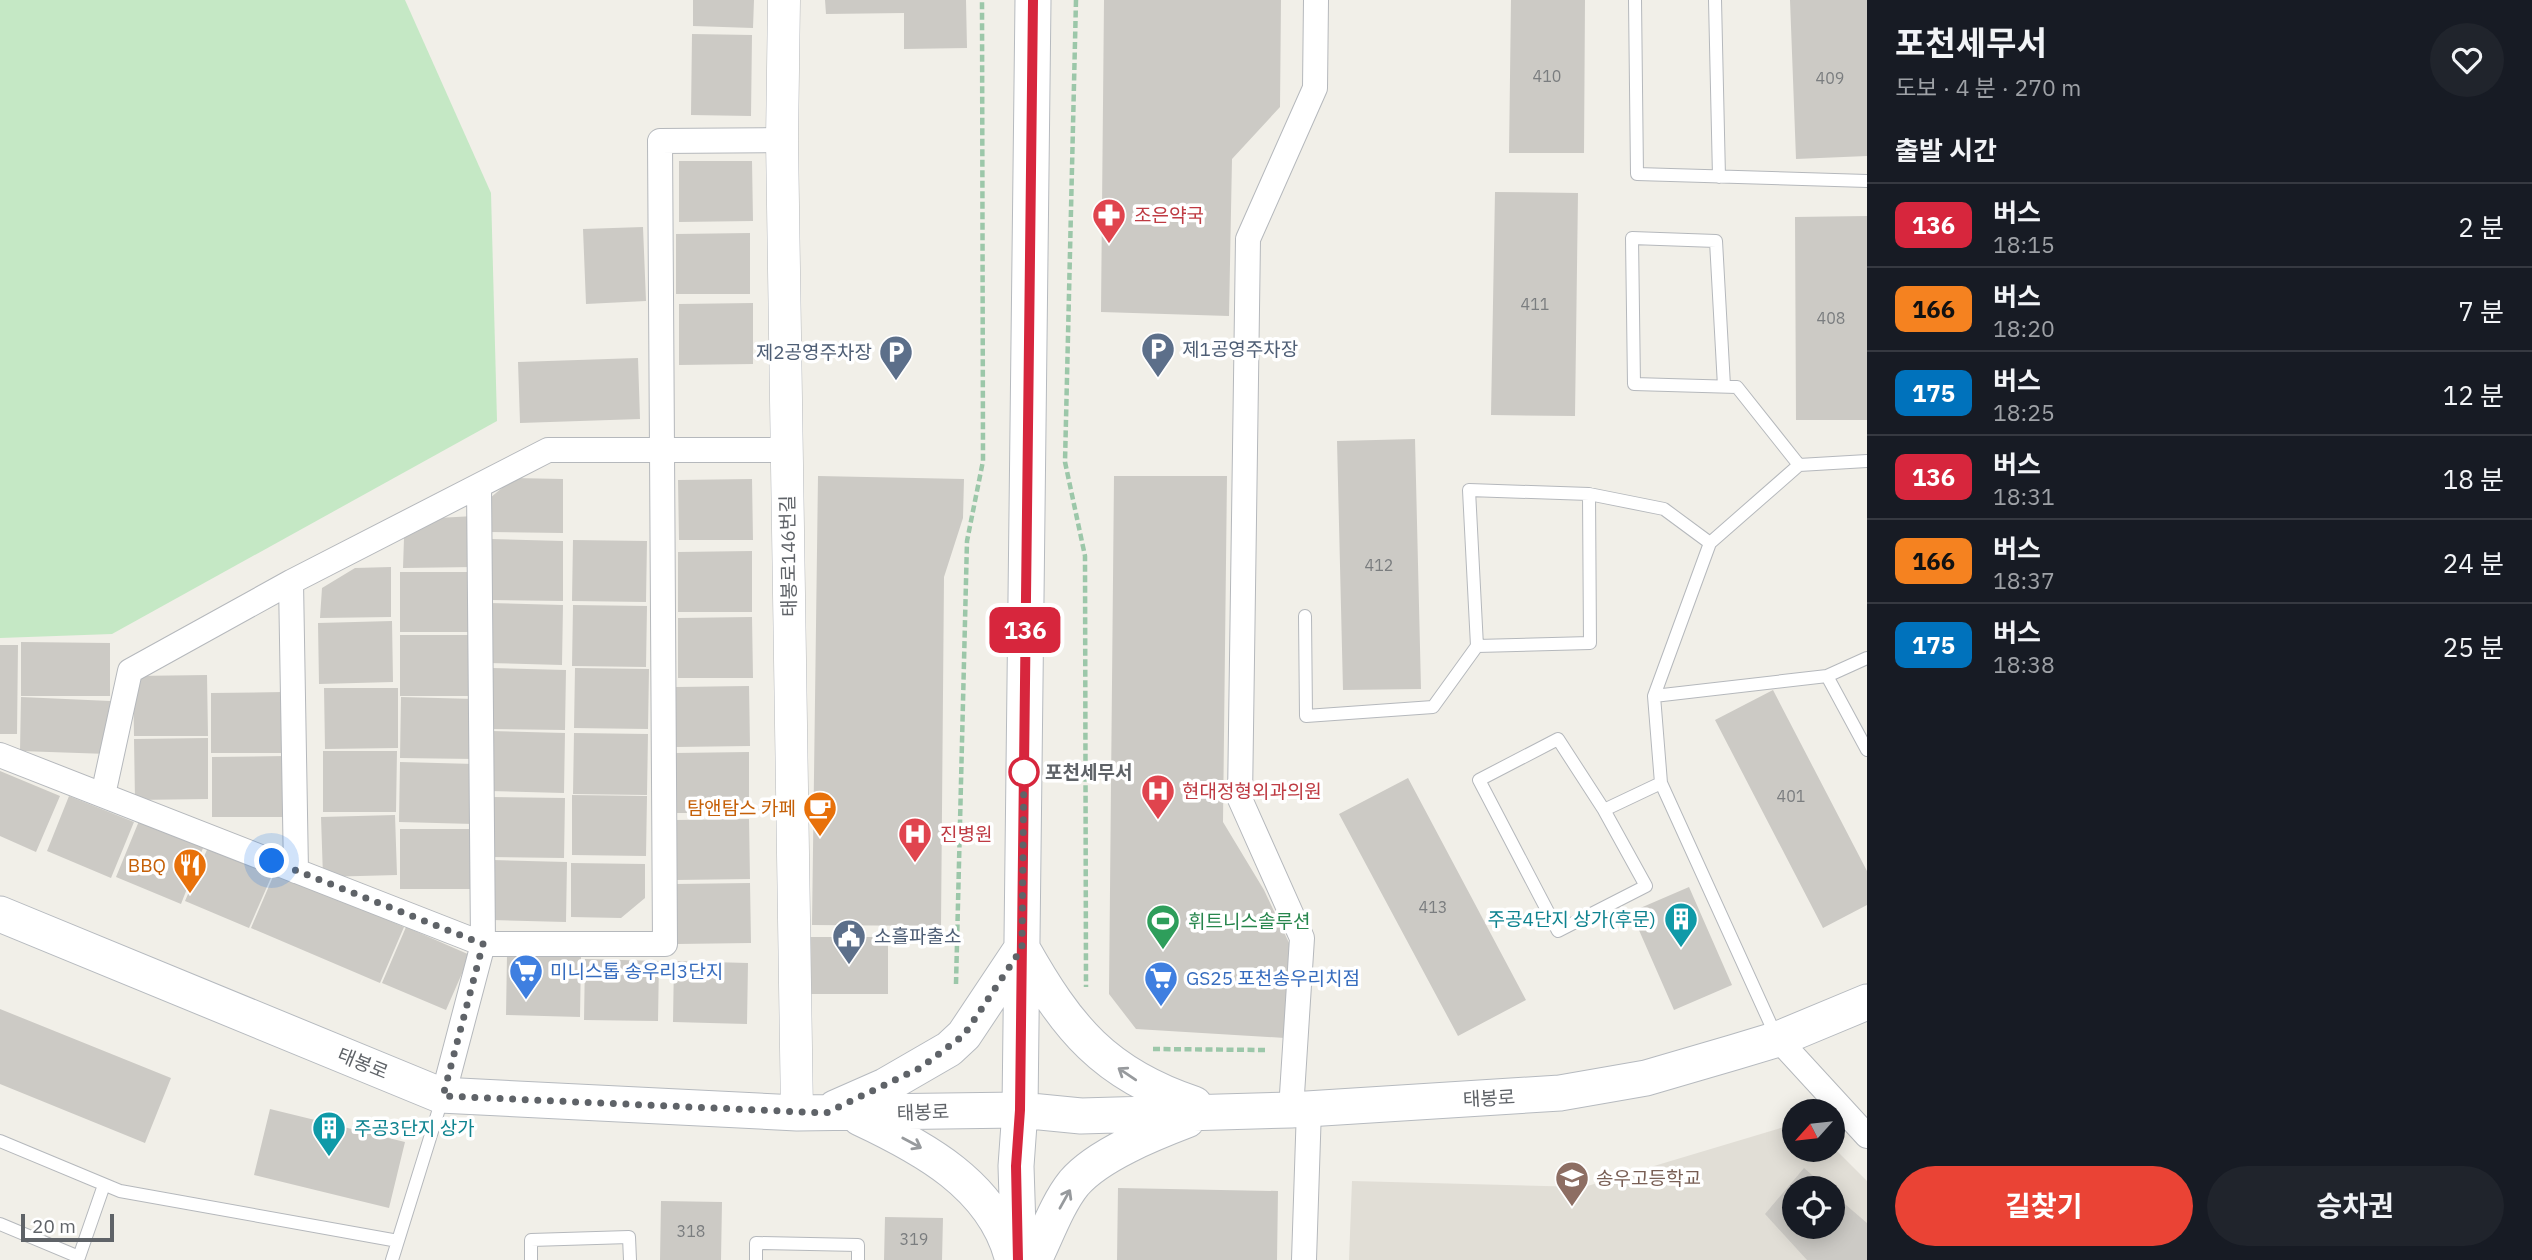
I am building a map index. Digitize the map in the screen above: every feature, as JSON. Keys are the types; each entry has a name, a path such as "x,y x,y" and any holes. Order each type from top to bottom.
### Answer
{"main road":[{"path":"1018,1260 1016,1166 1020,1110 1033,0"},
{"name":"태봉로","path":"0,914 443,1096 824,1113 1020,1110 1081,1116 1300,1109 1560,1094 1646,1078 1778,1039 1867,1002"},
{"path":"1022,948 1049,996 1086,1042 1125,1074 1156,1092 1211,1111"},
{"path":"824,1113 885,1086 949,1049 964,1035 1022,948"},
{"path":"1034,1260 1074,1183 1101,1162 1154,1132 1211,1111"},
{"path":"824,1113 917,1145 969,1186 992,1214 1007,1241 1012,1260"}],"street":[{"name":"태봉로146번길","path":"784,0 782,140 786,450 824,1113"},
{"path":"1304,1260 1300,1109 1303,938 1240,799 1248,239 1315,88 1316,0"},
{"path":"0,755 483,944 665,944 660,141 782,140"},
{"path":"103,795 130,671 291,582 548,450 786,450"},
{"path":"443,1096 483,944 479,486"},
{"path":"291,582 296,871"},
{"path":"1778,1039 1867,1136"}],"lane":[{"path":"1635,0 1637,174 1867,181"},
{"path":"1715,0 1719,177"},
{"path":"1724,386 1716,241 1632,238 1634,384 1737,387 1799,465"},
{"path":"1778,1039 1661,783 1654,696 1710,543 1799,465 1867,461"},
{"path":"1305,615 1306,716 1433,707 1477,646 1469,490 1589,494 1664,509 1710,543"},
{"path":"1477,646 1590,643 1589,494"},
{"path":"1654,696 1827,676 1867,658"},
{"path":"1827,676 1867,750"},
{"path":"1558,740 1604,810 1646,886 1558,931 1479,780 1558,740"},
{"path":"1604,810 1661,783"},
{"path":"392,1260 443,1096"},
{"path":"0,1141 120,1191 398,1241"},
{"path":"0,1224 79,1257 104,1185"},
{"path":"531,1260 531,1240 629,1237 629,1260"},
{"path":"756,1260 756,1243 858,1245 858,1260"}],"path":[{"path":"956,987 967,541 983,461 982,0"},
{"path":"1076,0 1065,462 1085,555 1086,997"},
{"path":"1146,1049 1265,1049"}],"shaded area":[{"name":"송우고등학교","path":"1782,1128 1782,1162 1845,1162 1845,1159 1867,1181 1867,1260 1349,1260 1352,1181 1584,1187"}],"green space":[{"path":"0,0 405,0 491,193 497,421 112,634 0,638"}],"building":[{"path":"693,0 754,0 753,28 693,26"},
{"path":"825,0 966,0 967,48 904,49 904,13 826,14"},
{"path":"1104,0 1281,0 1280,107 1232,159 1229,316 1101,312"},
{"path":"1511,0 1585,0 1584,153 1509,153"},
{"path":"1790,0 1867,0 1867,156 1796,159"},
{"path":"692,34 752,35 751,116 691,115"},
{"path":"679,161 752,161 753,221 679,222"},
{"path":"1495,192 1578,193 1575,416 1491,415"},
{"path":"1867,216 1867,420 1796,420 1795,217"},
{"path":"643,227 646,301 586,304 583,229"},
{"path":"750,233 750,294 676,294 676,234"},
{"path":"753,303 753,364 679,365 679,304"},
{"path":"638,358 640,419 520,423 518,362"},
{"path":"1415,439 1421,689 1343,690 1337,441"},
{"path":"818,476 964,479 963,518 944,577 941,926 812,925"},
{"path":"1114,476 1227,476 1223,822 1264,890 1290,945 1285,1038 1136,1029 1109,994"},
{"path":"514,478 563,479 563,533 489,532 490,498"},
{"path":"752,479 753,540 679,540 678,480"},
{"path":"474,516 474,567 403,568 404,538 438,518"},
{"path":"490,539 563,541 563,601 489,600"},
{"path":"573,540 647,541 646,602 572,601"},
{"path":"752,551 752,612 678,612 678,552"},
{"path":"391,567 391,617 320,618 322,588 355,568"},
{"path":"400,572 473,572 474,632 400,632"},
{"path":"489,603 563,605 562,665 488,663"},
{"path":"573,605 647,606 646,667 572,666"},
{"path":"752,617 753,678 678,678 678,618"},
{"path":"392,621 393,682 319,684 318,623"},
{"path":"400,635 474,635 474,696 400,696"},
{"path":"21,642 110,643 110,696 21,696"},
{"path":"0,645 18,645 17,734 0,734"},
{"path":"492,668 566,670 565,730 490,729"},
{"path":"575,668 649,669 648,729 574,728"},
{"path":"207,675 208,736 134,736 133,676"},
{"path":"749,686 750,746 676,747 676,687"},
{"path":"324,688 398,688 398,748 325,749"},
{"path":"1773,690 1867,871 1867,905 1823,928 1715,720"},
{"path":"284,692 285,753 211,753 211,693"},
{"path":"21,697 110,701 108,754 20,751"},
{"path":"401,697 475,699 474,759 400,758"},
{"path":"491,731 565,733 564,793 490,791"},
{"path":"574,733 648,734 647,795 573,794"},
{"path":"208,738 208,799 135,800 134,739"},
{"path":"323,751 397,751 396,812 323,812"},
{"path":"749,752 749,813 676,813 675,753"},
{"path":"286,756 287,817 212,817 212,757"},
{"path":"400,762 475,764 474,824 399,822"},
{"path":"0,771 60,796 36,852 0,836"},
{"path":"1408,778 1526,1000 1458,1036 1339,814"},
{"path":"572,795 647,796 646,856 572,855"},
{"path":"69,796 134,822 111,878 47,851"},
{"path":"491,797 565,798 564,858 490,857"},
{"path":"395,815 397,875 323,877 321,817"},
{"path":"749,819 750,879 676,880 675,820"},
{"path":"139,821 203,848 181,904 116,877"},
{"path":"400,829 474,829 474,889 400,889"},
{"path":"209,845 273,873 249,928 185,901"},
{"path":"493,860 567,862 566,922 492,920"},
{"path":"571,863 645,864 645,898 621,918 571,917"},
{"path":"275,872 404,927 380,983 251,928"},
{"path":"750,883 751,943 677,944 676,884"},
{"name":"주공4단지 상가(후문)","path":"1689,887 1732,985 1674,1010 1631,912"},
{"path":"406,927 470,955 446,1010 382,983"},
{"name":"소흘파출소","path":"810,937 888,937 888,994 810,994"},
{"path":"507,955 581,956 580,1017 506,1015"},
{"path":"585,959 659,961 658,1021 584,1020"},
{"path":"674,961 748,963 747,1024 673,1022"},
{"path":"0,1009 171,1078 145,1143 0,1084"},
{"name":"주공3단지 상가","path":"270,1109 405,1142 389,1208 254,1175"},
{"path":"1804,1168 1813,1176 1797,1176"},
{"path":"1118,1188 1278,1191 1277,1260 1117,1260"},
{"path":"1782,1194 1782,1233 1765,1214"},
{"path":"661,1201 722,1202 721,1260 660,1260"},
{"path":"1845,1204 1867,1223 1867,1260 1807,1260 1788,1239 1845,1239"},
{"path":"885,1217 943,1218 942,1260 884,1260"}],"bus line":[{"name":"136","path":"1018,1260 1016,1166 1020,1110 1033,0"}],"place":[{"name":"조은약국","path":"1109,245"},
{"name":"제1공영주차장","path":"1158,379"},
{"name":"제2공영주차장","path":"896,382"},
{"name":"포천세무서","path":"1024,772"},
{"name":"현대정형외과의원","path":"1158,821"},
{"name":"탐앤탐스 카페","path":"820,838"},
{"name":"진병원","path":"915,864"},
{"name":"BBQ","path":"190,895"},
{"name":"주공4단지 상가(후문)","path":"1681,949"},
{"name":"휘트니스솔루션","path":"1163,951"},
{"name":"소흘파출소","path":"849,966"},
{"name":"미니스톱 송우리3단지","path":"526,1001"},
{"name":"GS25 포천송우리치점","path":"1161,1008"},
{"name":"주공3단지 상가","path":"329,1158"},
{"name":"송우고등학교","path":"1572,1208"}],"route":[{"path":"272,861 483,944 443,1096 826,1113 920,1068 949,1049 964,1035 1022,948 1024,760 1024,772"}]}
